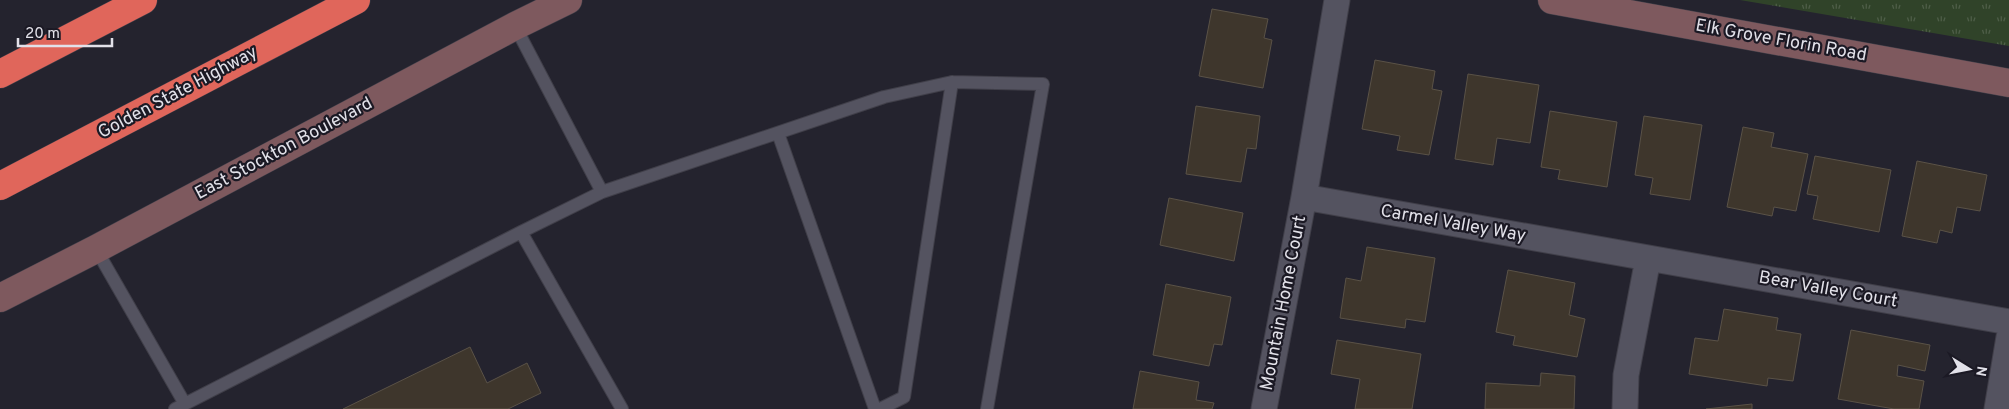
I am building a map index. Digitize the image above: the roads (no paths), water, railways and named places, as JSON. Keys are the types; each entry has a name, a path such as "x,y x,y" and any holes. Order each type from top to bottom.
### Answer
{"highway":[{"path":"0,74 143,0"},
{"name":"Golden State Highway","path":"0,186 356,0"}],"main road":[{"name":"East Stockton Boulevard","path":"0,298 96,249 515,26 568,0"},
{"name":"Elk Grove Florin Road","path":"1552,0 2009,83"}],"street":[{"path":"1304,197 1337,0"},
{"name":"Carmel Valley Way","path":"1304,197 1648,259"},
{"name":"Mountain Home Court","path":"1264,409 1304,197"},
{"path":"1625,409 1626,375 1648,259"},
{"name":"Bear Valley Court","path":"1648,259 2009,322"},
{"path":"1997,409 2009,338"}],"lane":[{"path":"515,26 602,192"},
{"path":"96,249 180,406 602,192 884,97 952,82 1043,84 987,409"},
{"path":"880,409 904,397 952,82"},
{"path":"778,133 875,409"},
{"path":"522,232 622,409"}]}
